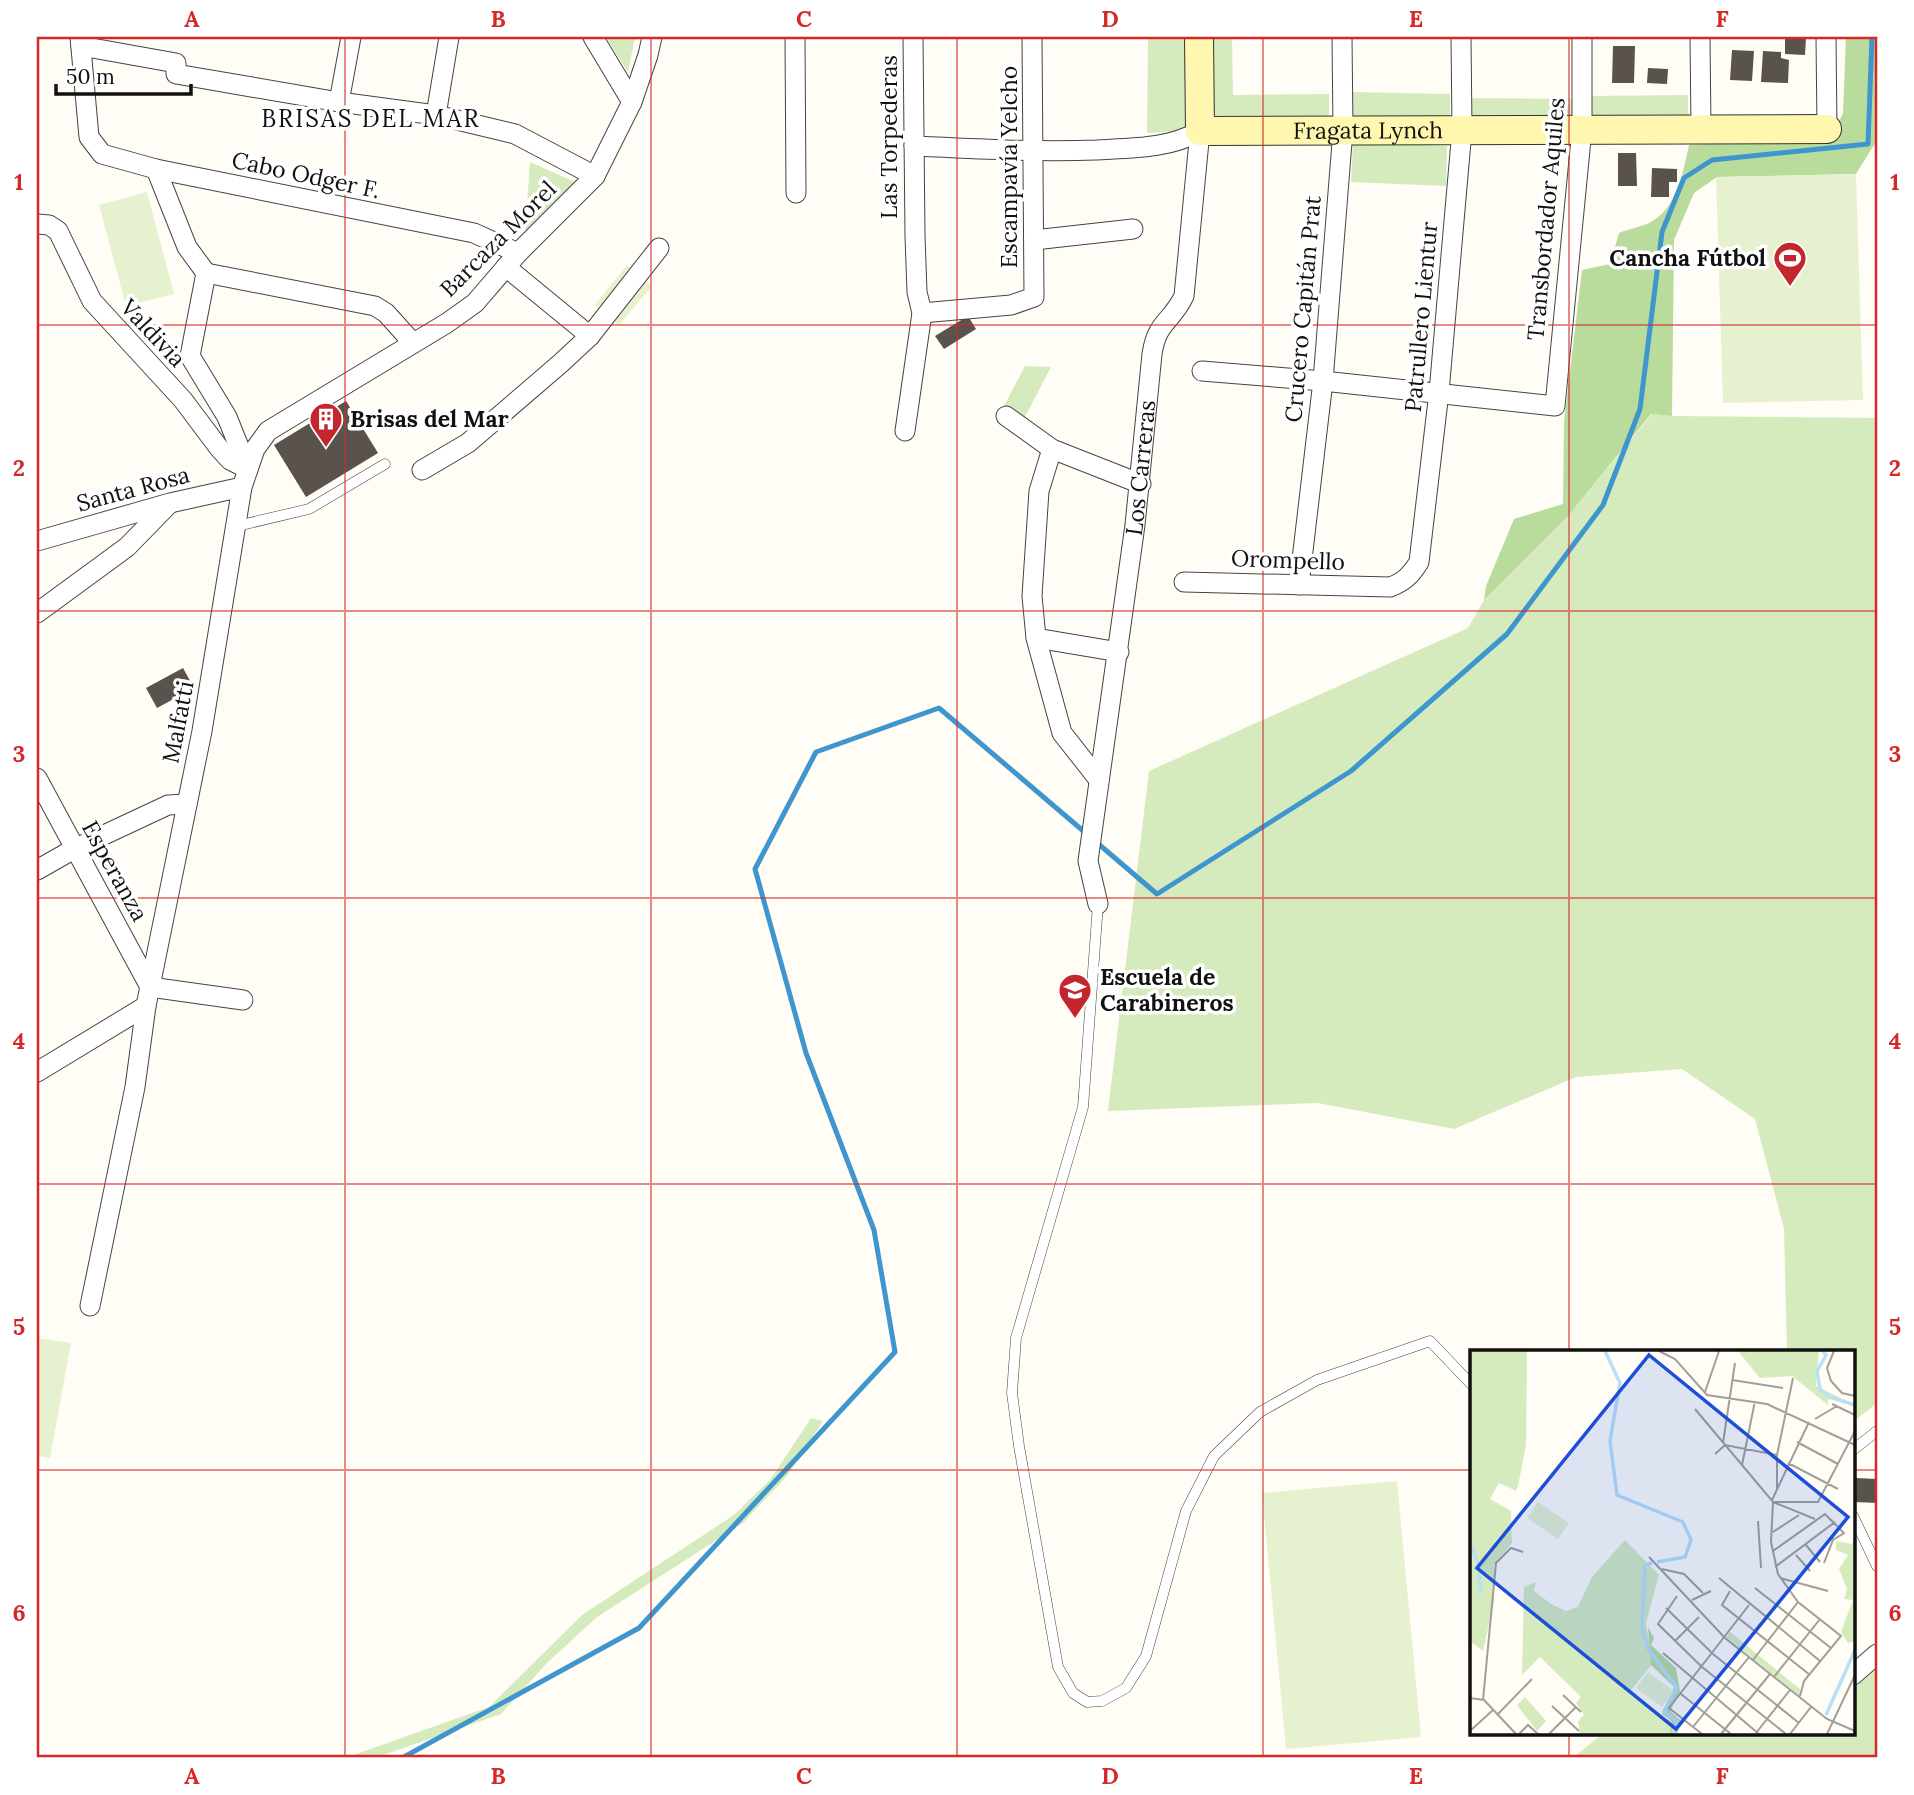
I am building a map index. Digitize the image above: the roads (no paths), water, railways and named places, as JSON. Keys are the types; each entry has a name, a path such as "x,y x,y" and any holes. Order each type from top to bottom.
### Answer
{"street":[{"path":"339,102 351,37"},
{"path":"436,115 449,37"},
{"path":"593,37 632,102"},
{"name":"Barcaza Morel","path":"245,478 255,449 268,431 468,308 595,176 632,102 652,37"},
{"path":"795,37 796,193"},
{"name":"Las Torpederas","path":"905,431 922,313 917,292 915,236 913,37"},
{"name":"Escampavía Yelcho","path":"922,313 1010,305 1034,297 1032,37"},
{"name":"Los Carreras","path":"1098,904 1088,861 1119,652 1155,337 1160,327 1178,309 1184,296 1200,131 1199,37"},
{"name":"Crucero Capitán Prat","path":"1299,585 1323,380 1343,130 1342,37"},
{"name":"Patrullero Lientur","path":"1390,587 1411,575 1419,562 1439,392 1462,130 1461,37"},
{"name":"Transbordador Aquiles","path":"1439,392 1555,406 1582,130 1582,37"},
{"path":"1700,37 1701,129"},
{"path":"1826,37 1827,129"},
{"path":"81,41 176,63 176,74 339,102 436,115 514,134 595,176"},
{"name":"Cabo Odger F.","path":"81,41 89,137 102,154 156,169 474,233 512,260"},
{"name":"Fragata Lynch","path":"914,146 1033,152 1142,148 1182,141 1200,131 1827,129"},
{"path":"156,169 187,247 206,273 375,306 386,313 413,343"},
{"name":"Valdivia","path":"37,224 49,225 58,231 92,301 183,400 245,478"},
{"path":"1034,240 1133,229"},
{"path":"422,470 468,443 590,337 659,248"},
{"path":"512,260 590,337"},
{"name":"Malfatti","path":"90,1307 135,1087 148,996 202,731 245,478 227,416 190,356 206,273"},
{"path":"1202,371 1439,392"},
{"path":"1006,416 1052,449 1140,484"},
{"path":"1052,449 1039,491 1032,596 1037,638 1062,733 1099,780"},
{"name":"Santa Rosa","path":"37,541 170,503 245,478"},
{"path":"37,614 127,547 170,503"},
{"name":"Orompello","path":"1184,582 1390,587"},
{"path":"1037,638 1119,652"},
{"name":"Esperanza","path":"37,778 148,996"},
{"path":"37,870 74,849 168,805 187,804"},
{"path":"37,1072 148,996 243,1000"},
{"path":"1854,1674 1877,1654"}],"lane":[{"path":"237,526 309,509 385,464"},
{"path":"1098,904 1083,1107 1016,1338 1012,1393 1058,1667 1073,1693 1087,1702 1102,1701 1126,1688 1146,1656 1186,1511 1214,1456 1261,1412 1317,1380 1430,1341 1470,1383"},
{"path":"1854,1449 1877,1431"},
{"path":"1854,1518 1877,1566"}],"waterway":[{"path":"1095,841 1157,894 1351,771 1507,634 1603,505 1640,409 1662,232 1684,178 1712,160 1868,144 1872,37"},
{"path":"402,1758 639,1628 895,1352 874,1230 806,1053 755,869 816,752 939,708 1088,835"}],"place":[{"name":"Cancha Fútbol","path":"1790,288"},
{"name":"Brisas del Mar","path":"326,449"},
{"name":"Escuela de Carabineros","path":"1075,1020"}],"district":[{"name":"BRISAS DEL MAR","path":"371,119"}]}
